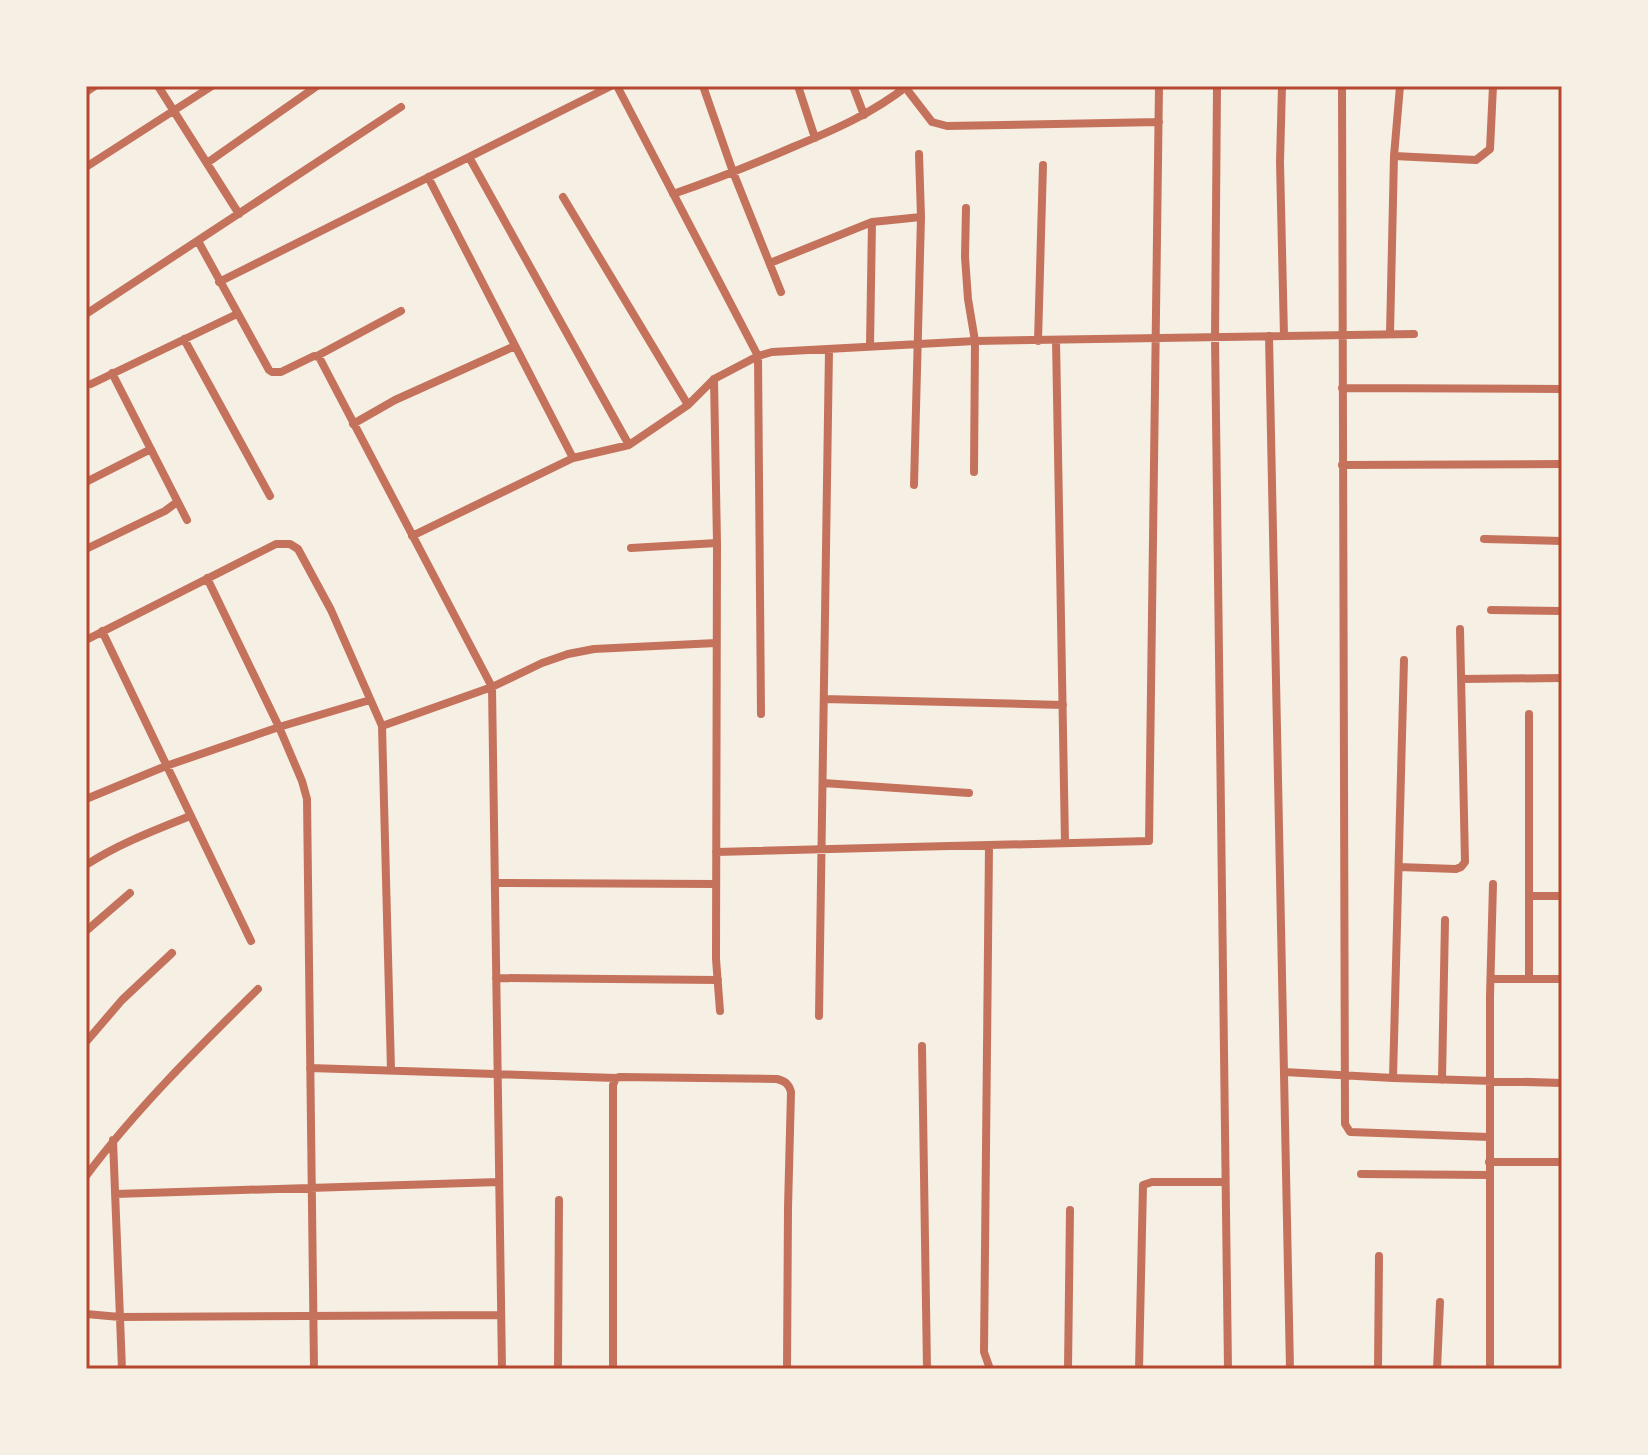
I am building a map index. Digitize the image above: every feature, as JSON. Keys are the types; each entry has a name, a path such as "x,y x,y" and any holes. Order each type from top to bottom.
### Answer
{"street":[{"path":"86,92 95,86"},
{"path":"158,86 239,214"},
{"path":"86,167 212,86"},
{"path":"207,163 317,86"},
{"path":"219,282 614,86 758,356 761,714"},
{"path":"703,86 781,292"},
{"path":"798,86 815,138"},
{"path":"853,86 864,115"},
{"path":"716,852 1149,841 1159,86"},
{"path":"1217,86 1215,338 1228,1369"},
{"path":"1282,86 1280,162 1284,336"},
{"path":"1342,86 1345,1124 1350,1132 1489,1137"},
{"path":"1390,334 1394,156 1400,86"},
{"path":"1394,156 1476,160 1490,149 1493,86"},
{"path":"673,194 815,138 864,115 906,87 932,122 947,126 1159,122"},
{"path":"86,314 401,107"},
{"path":"914,485 921,217 919,154"},
{"path":"469,157 629,445"},
{"path":"1038,341 1043,165"},
{"path":"428,177 573,458"},
{"path":"563,197 688,405"},
{"path":"966,208 965,257 975,341 974,472"},
{"path":"770,263 872,222 921,217"},
{"path":"870,346 872,222"},
{"path":"198,241 272,372 281,372 317,356 401,311"},
{"path":"91,384 237,314"},
{"path":"412,536 573,458 629,445 688,405 714,379 758,356 787,350 975,341 1414,334"},
{"path":"1269,336 1290,1369"},
{"path":"184,339 270,496"},
{"path":"1056,340 1065,843"},
{"path":"353,424 395,400 515,346"},
{"path":"819,1016 829,349"},
{"path":"317,356 492,687 502,1369"},
{"path":"112,373 187,520"},
{"path":"714,379 716,884 720,1011"},
{"path":"1342,388 1562,389"},
{"path":"86,482 151,449"},
{"path":"1342,465 1562,464"},
{"path":"86,549 165,511 177,502"},
{"path":"1484,539 1562,541"},
{"path":"631,548 717,543"},
{"path":"86,640 276,544 290,544 298,549 331,610 382,726 391,1070"},
{"path":"207,578 279,727 307,799 314,1369"},
{"path":"1491,610 1562,611"},
{"path":"1399,867 1456,869 1465,862 1460,629"},
{"path":"102,631 251,941"},
{"path":"382,726 492,687 568,654 594,649 716,643"},
{"path":"1393,1078 1404,660"},
{"path":"1461,679 1562,678"},
{"path":"824,699 1063,705"},
{"path":"86,799 166,766 370,700"},
{"path":"1529,714 1529,979"},
{"path":"823,783 969,793"},
{"path":"86,865 145,834 190,816"},
{"path":"989,845 984,1352 990,1369"},
{"path":"495,883 716,884"},
{"path":"1490,1369 1489,1137 1493,884"},
{"path":"86,931 130,893"},
{"path":"1529,896 1562,896"},
{"path":"1442,1080 1445,920"},
{"path":"86,1042 122,1000 172,953"},
{"path":"496,978 718,980"},
{"path":"1491,979 1562,979"},
{"path":"86,1176 113,1140 258,989"},
{"path":"922,1046 927,1369"},
{"path":"310,1068 784,1081 791,1092 787,1369"},
{"path":"1284,1072 1562,1083"},
{"path":"613,1369 613,1085 616,1078"},
{"path":"113,1140 122,1369"},
{"path":"1489,1162 1562,1162"},
{"path":"1361,1174 1489,1175"},
{"path":"115,1194 499,1182"},
{"path":"1139,1369 1143,1185 1152,1182 1225,1182"},
{"path":"558,1369 559,1200"},
{"path":"1068,1369 1070,1210"},
{"path":"1378,1369 1379,1256"},
{"path":"1437,1369 1440,1302"},
{"path":"86,1314 120,1317 501,1315"}]}
